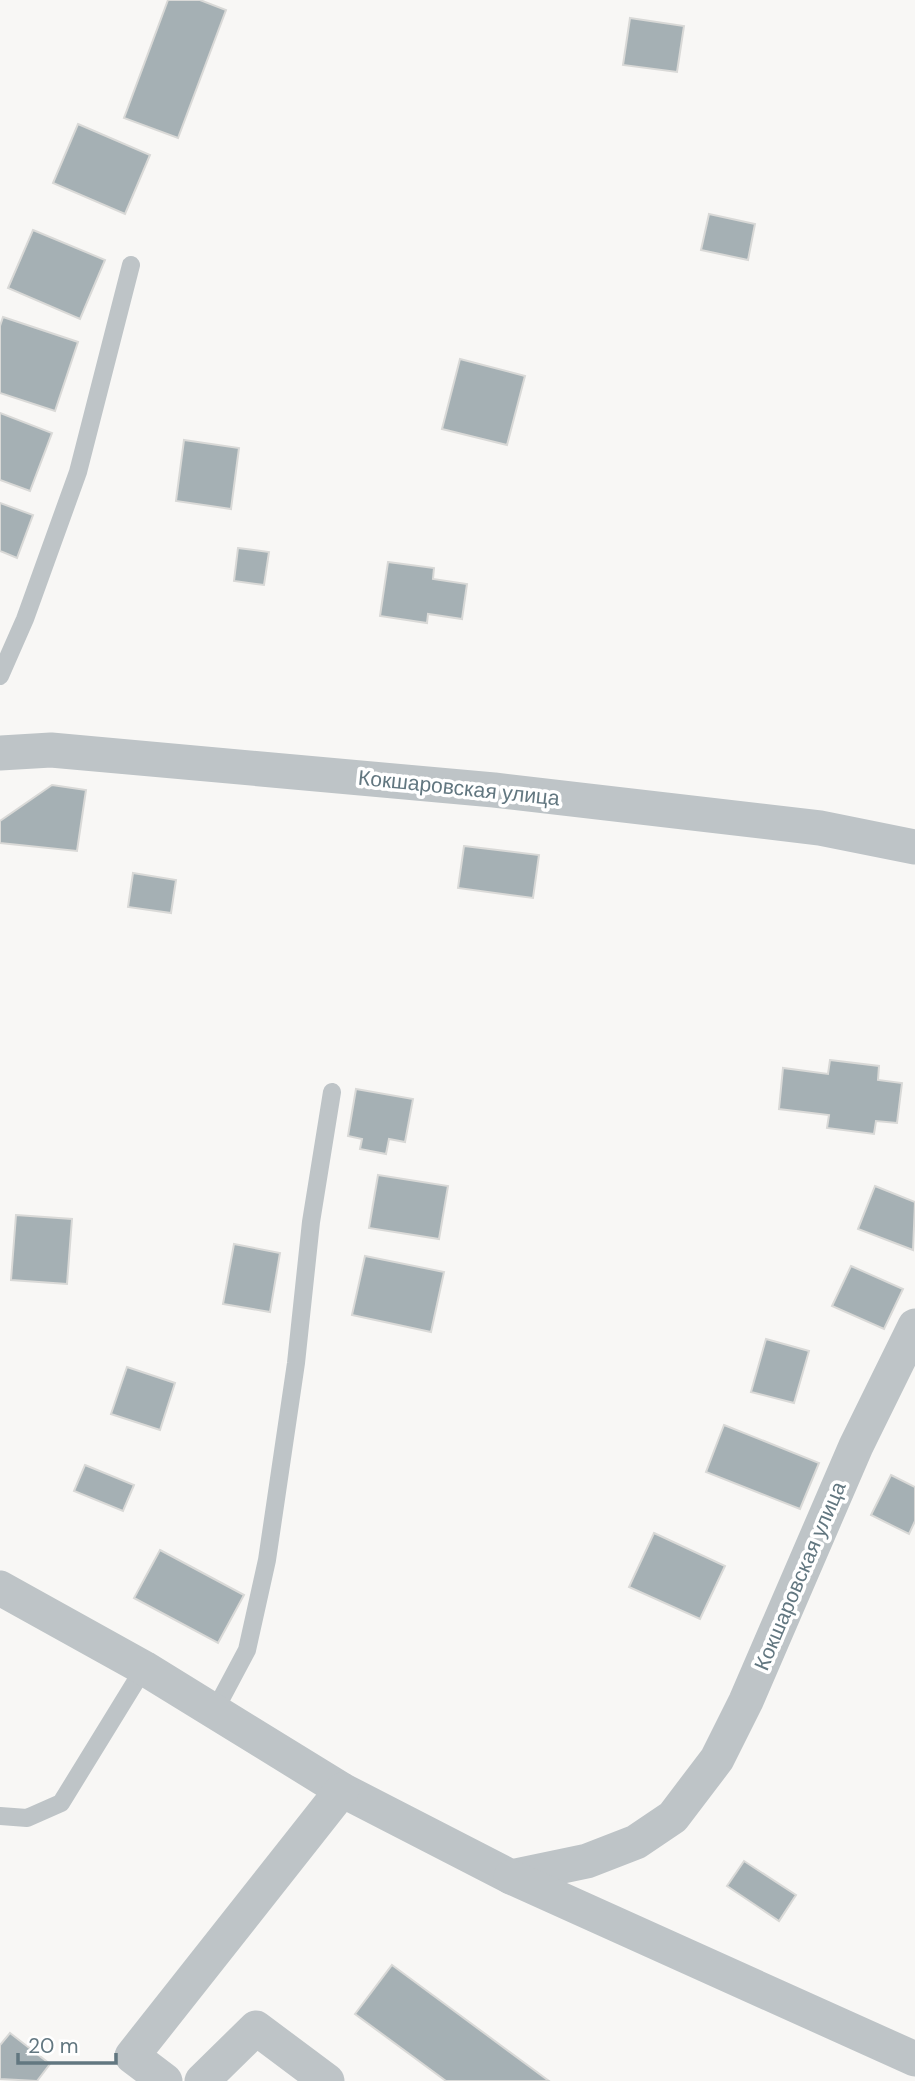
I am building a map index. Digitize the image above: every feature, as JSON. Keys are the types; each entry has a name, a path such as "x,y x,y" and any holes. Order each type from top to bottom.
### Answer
{"street":[{"name":"Кокшаровская улица","path":"0,753 51,750 494,790 820,828 915,847"},
{"name":"Кокшаровская улица","path":"511,1877 587,1861 636,1842 673,1818 717,1759 746,1701 856,1446 915,1326"},
{"path":"0,1588 144,1668 342,1790 511,1877 915,2059"},
{"path":"165,2081 132,2056 342,1790"},
{"path":"202,2081 256,2028 327,2081"}],"lane":[{"path":"0,676 25,619 78,472 131,265"},
{"path":"214,1712 247,1650 267,1560 296,1363 311,1222 332,1092"},
{"path":"0,1816 27,1818 61,1802 144,1668"}],"building":[{"path":"168,0 200,0 226,10 178,138 124,118"},
{"path":"630,18 684,26 677,72 623,65"},
{"path":"78,124 150,155 125,214 53,183"},
{"path":"709,214 755,224 748,260 701,250"},
{"path":"33,230 105,260 80,319 8,288"},
{"path":"3,317 78,342 55,411 0,393 0,326"},
{"path":"460,359 525,376 507,445 442,429"},
{"path":"0,413 52,433 30,491 0,480"},
{"path":"184,440 239,448 231,509 176,501"},
{"path":"0,503 33,515 17,558 0,551"},
{"path":"238,548 269,552 264,585 234,581"},
{"path":"388,562 434,568 433,579 467,584 462,619 428,614 427,623 380,616"},
{"path":"52,785 86,790 77,851 0,843 0,821"},
{"path":"464,846 539,855 533,898 458,888"},
{"path":"133,873 176,880 171,913 128,907"},
{"path":"830,1060 879,1066 878,1080 902,1083 897,1123 876,1121 874,1134 827,1128 829,1115 779,1109 783,1068 828,1074"},
{"path":"356,1089 413,1099 405,1142 389,1139 386,1154 360,1149 362,1139 348,1136"},
{"path":"378,1175 448,1186 439,1239 369,1228"},
{"path":"875,1186 915,1202 913,1250 858,1229"},
{"path":"16,1215 72,1219 67,1284 11,1280"},
{"path":"234,1244 280,1253 270,1312 223,1304"},
{"path":"365,1256 444,1272 431,1332 352,1315"},
{"path":"851,1266 903,1289 884,1329 832,1306"},
{"path":"766,1339 809,1351 794,1403 751,1392"},
{"path":"127,1367 175,1383 160,1430 111,1414"},
{"path":"724,1425 819,1463 800,1509 706,1472"},
{"path":"85,1465 134,1485 123,1511 74,1491"},
{"path":"891,1475 915,1487 915,1521 909,1534 871,1515"},
{"path":"654,1533 725,1566 700,1619 629,1587"},
{"path":"160,1550 244,1595 218,1643 134,1598"},
{"path":"744,1861 796,1895 779,1921 727,1886"},
{"path":"392,1965 549,2081 446,2081 355,2014"},
{"path":"10,2033 50,2064 37,2081 0,2079 0,2045"}]}
